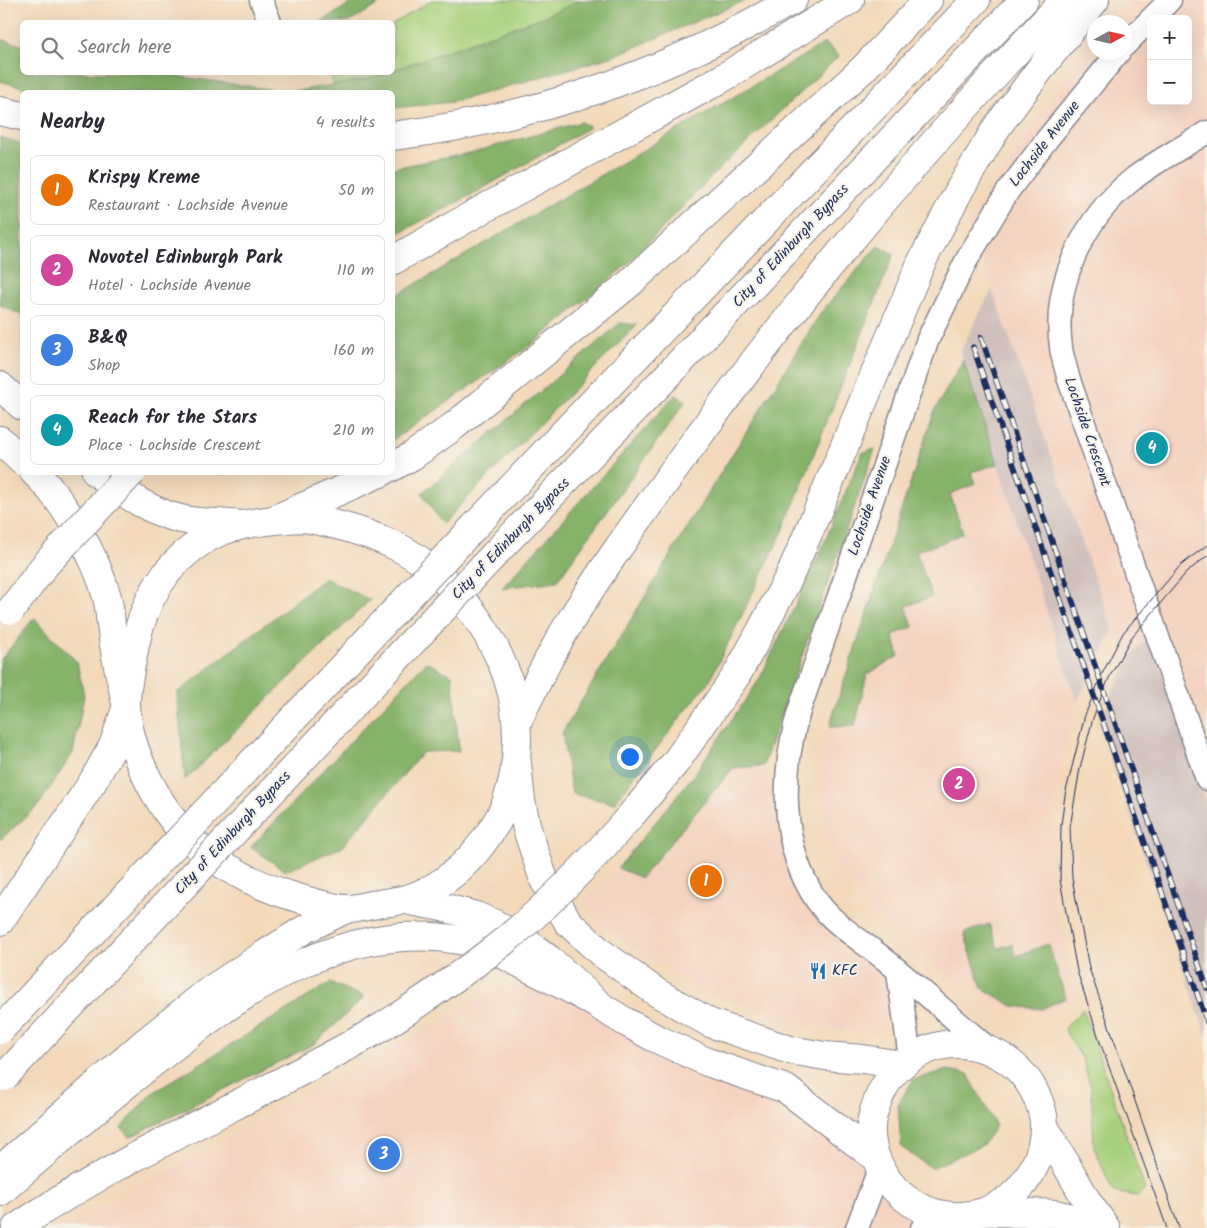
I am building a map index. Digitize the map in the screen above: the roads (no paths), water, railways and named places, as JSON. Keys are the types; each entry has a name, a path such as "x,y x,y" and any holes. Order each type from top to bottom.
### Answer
{"main road":[{"path":"395,135 486,120 532,109 632,77 682,57 793,0"},
{"path":"395,260 484,209 721,79 850,0"},
{"path":"395,464 412,456 454,426 630,283 863,69 928,0"},
{"path":"0,1030 474,527 976,0"},
{"name":"City of Edinburgh Bypass","path":"2,1079 506,542 669,374 1024,0"},
{"path":"517,722 539,676 608,562 734,388 803,298 875,210 944,130 1065,0"},
{"path":"16,1228 49,1206 126,1161 302,1072 387,1024 464,971 524,924 578,874 633,813 675,763 731,683 763,627 789,577 810,529 921,263 960,189 997,127 1046,61 1095,0"},
{"path":"0,110 20,115"},
{"path":"0,386 20,404"},
{"path":"0,440 20,459"},
{"path":"37,475 63,507 97,568 107,598 135,750 154,790 176,823 200,848 238,874 265,887 302,899 346,909"},
{"path":"100,475 132,498 163,514 191,521 241,524 304,518 350,528 390,543 418,560 445,581 471,609 497,654 512,696 517,722 516,754 527,829 544,880 568,922 600,952 656,992 710,1023 790,1050 825,1056 905,1061"},
{"path":"5,617 45,565 129,475"},
{"path":"273,520 375,475"},
{"path":"0,921 92,783 113,746 126,706 140,622 152,594 166,573 189,551 206,539 241,524"},
{"path":"0,1170 143,1044 209,991 264,954 306,929 346,909 405,900 427,891 447,879 470,859 487,838 506,803 516,754"},
{"path":"405,900 442,906 495,924 534,947 603,1008"},
{"path":"0,1192 82,1121 200,1025 258,986 312,958 344,947 406,936 437,937 467,941 514,959 575,990 653,1037 683,1052 786,1089 878,1162"},
{"path":"1044,1126 1040,1154 1028,1180 1009,1200 984,1212 968,1216 952,1216 928,1211 910,1201 890,1183 878,1162 872,1138 874,1111 878,1098 888,1080 905,1061 928,1049 948,1044 969,1044 989,1049 1009,1060 1026,1078 1038,1099 1044,1126 1087,1201 1106,1228"},
{"path":"984,1212 1057,1213 1069,1216 1090,1228"}],"street":[{"path":"261,0 269,20"},
{"path":"1155,15 1170,0"},
{"path":"1132,38 1147,23"},
{"name":"Lochside Avenue","path":"989,1049 884,958 835,919 818,901 799,866 790,828 786,790 788,759 793,730 928,338 966,260 1008,191 1048,138 1112,60"},
{"name":"Lochside Crescent","path":"1207,132 1131,180 1090,225 1075,254 1067,276 1060,315 1061,346 1068,377 1207,779"},
{"path":"898,972 905,1061"},
{"path":"857,1228 878,1162"},
{"path":"922,1228 952,1216"}],"tram line":[{"path":"1167,1228 1100,1042 1077,971 1060,880 1061,825 1065,795 1085,715 1102,674 1123,633 1180,566 1207,545"},
{"path":"1179,1228 1089,968 1072,878 1070,827 1080,768 1093,718 1109,678 1131,638 1186,573 1207,556"}],"railway":[{"path":"981,337 1207,988"},
{"path":"973,347 1207,1022"}],"place":[{"name":"Reach for the Stars","path":"1152,448"},
{"name":"Novotel Edinburgh Park","path":"959,784"},
{"name":"Krispy Kreme","path":"706,881"},
{"name":"KFC","path":"818,971"},
{"name":"B&Q","path":"384,1154"}]}
